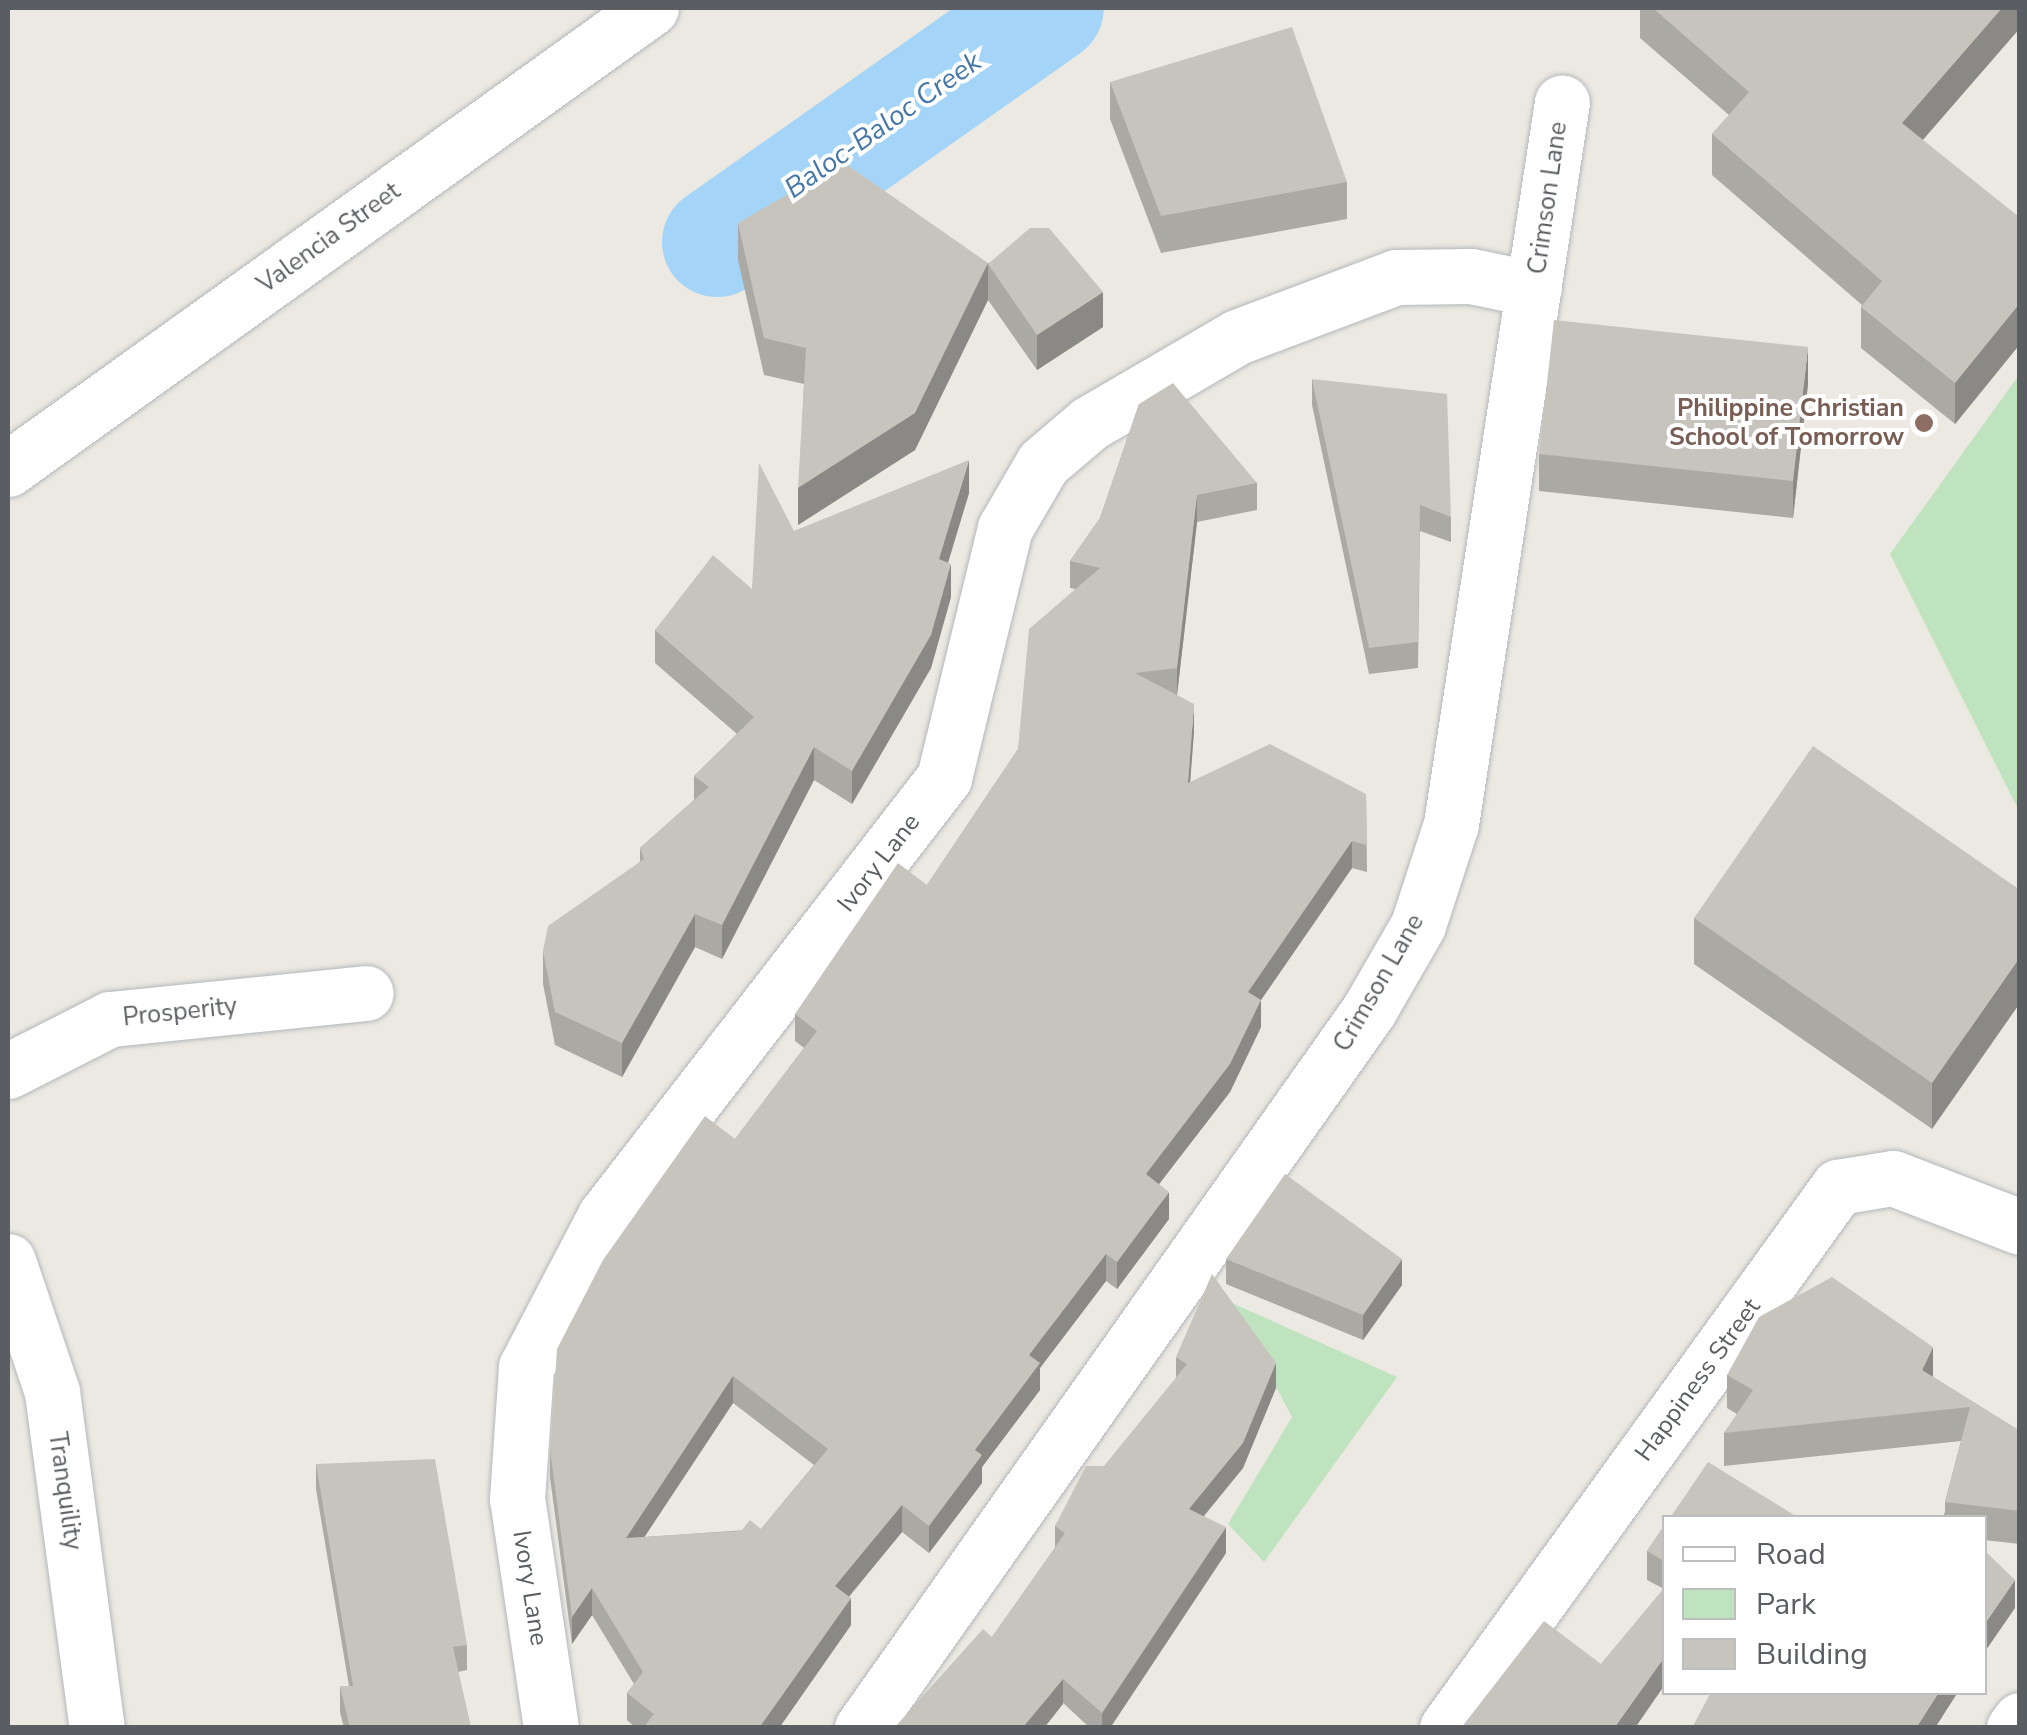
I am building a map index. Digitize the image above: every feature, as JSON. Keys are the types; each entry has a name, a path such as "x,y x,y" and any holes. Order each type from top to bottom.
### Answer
{"street":[{"name":"Valencia Street","path":"8,470 651,8"},
{"name":"Crimson Lane","path":"862,1728 1369,1010 1418,926 1452,824 1562,102"},
{"name":"Ivory Lane","path":"551,1728 516,1499 526,1368 605,1216 944,778 1004,528 1042,463 1090,423 1237,338 1396,277 1471,276 1534,289"},
{"name":"Prosperity","path":"8,1071 110,1019 366,993"},
{"name":"Happiness Street","path":"1446,1728 1838,1188 1893,1178 2020,1227"},
{"name":"Tranquility","path":"8,1261 52,1392 97,1728"},
{"path":"2014,1728 2020,1720"}],"green space":[{"path":"2019,375 2019,811 1890,554"},
{"path":"1232,1303 1397,1377 1264,1562 1228,1524 1292,1417"}],"building":[{"path":"1653,8 2002,8 1902,123 2020,218 2020,303 1955,383 1861,307 1882,281 1712,134 1749,92"},
{"path":"1292,27 1347,182 1161,216 1110,82"},
{"path":"843,162 988,263 915,413 798,488 806,348 764,338 738,223"},
{"path":"1030,228 1049,228 1103,292 1037,335 988,264"},
{"path":"1554,320 1808,347 1793,481 1539,454"},
{"path":"1312,379 1447,394 1451,517 1420,505 1418,642 1369,648"},
{"path":"1173,383 1257,483 1197,495 1177,668 1135,673 1194,704 1188,783 1270,744 1366,794 1367,845 1352,841 1248,992 1261,1000 1230,1064 1146,1174 1169,1192 1117,1262 1106,1254 1029,1355 1040,1363 975,1450 982,1455 929,1526 902,1505 835,1586 851,1598 759,1728 643,1728 654,1714 627,1693 643,1672 592,1588 572,1617 550,1450 557,1349 603,1260 705,1116 735,1139 817,1031 795,1014 898,863 927,885 1018,749 1029,629 1100,568 1070,561 1100,518 1139,404","holes":["733,1376 828,1449 761,1529 750,1520 741,1531 626,1538"]},
{"path":"969,460 939,559 951,564 931,635 852,771 814,747 722,925 695,914 622,1043 555,1012 543,951 548,926 644,859 640,848 709,787 694,776 754,717 655,630 713,555 752,589 759,463 794,531"},
{"path":"1813,746 2020,890 2020,957 1932,1083 1694,918"},
{"path":"1285,1174 1402,1259 1363,1315 1226,1259"},
{"path":"1212,1274 1276,1363 1243,1443 1189,1509 1226,1527 1102,1713 1063,1679 1022,1728 894,1728 983,1629 992,1637 1065,1533 1055,1526 1086,1466 1104,1466 1187,1364 1176,1357"},
{"path":"1832,1277 1933,1347 1922,1370 2020,1431 2020,1511 1945,1502 1970,1407 1724,1433 1753,1390 1727,1375 1759,1317"},
{"path":"435,1459 467,1645 453,1647 471,1728 350,1728 340,1686 353,1686 316,1464"},
{"path":"1708,1462 1794,1515 1672,1515"},
{"path":"1662,1529 1662,1560 1647,1551"},
{"path":"1987,1553 2015,1580 1987,1621"},
{"path":"1662,1590 1662,1661 1614,1728 1461,1728 1544,1621 1601,1664"},
{"path":"1709,1695 1937,1695 1916,1728 1692,1728"}],"waterway":[{"name":"Baloc-Baloc Creek","path":"717,242 1049,8"}],"place":[{"name":"Philippine Christian School of Tomorrow","path":"1924,423"}]}
